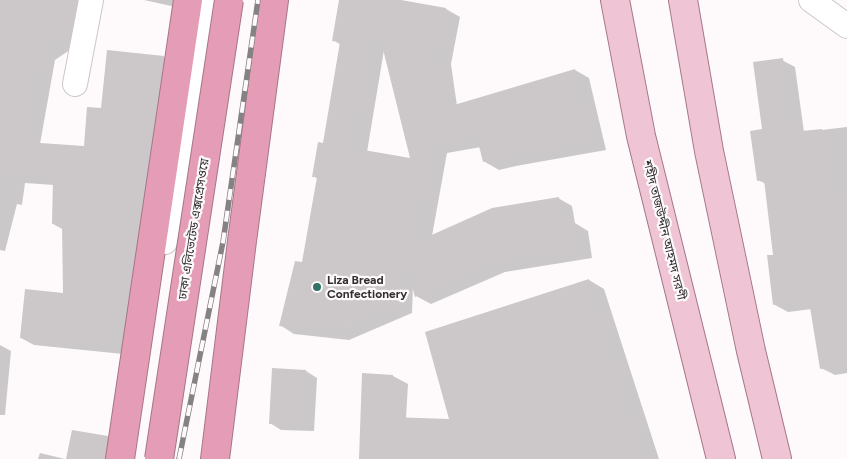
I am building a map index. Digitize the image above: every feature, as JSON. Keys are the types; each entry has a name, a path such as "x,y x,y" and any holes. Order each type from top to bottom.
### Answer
{"highway":[{"path":"120,459 188,0"},
{"name":"ঢাকা এলিভেটেড এক্সপ্রেসওয়ে","path":"159,459 229,0"},
{"path":"215,459 274,0"}],"main road":[{"name":"শহীদ তাজউদ্দীন আহমদ সরণী","path":"615,0 641,136 721,459"},
{"path":"683,0 709,151 751,351 777,459"}],"street":[{"path":"74,84 91,0"},
{"path":"132,459 139,399 207,0"},
{"path":"222,459 284,0"},
{"path":"811,0 847,26"}],"building":[{"path":"0,0 77,0 71,34 42,52 26,142 84,146 87,107 101,108 107,50 164,56 126,310 114,309 110,347 20,338 25,289 63,293 62,224 52,224 53,179 0,176"},
{"path":"339,0 401,0 446,8 438,56 444,108 575,69 592,143 483,162 477,138 433,145 416,242 492,208 559,197 562,218 574,221 578,251 490,264 415,297 401,246 398,305 334,332 279,326 295,261 302,262 317,177 312,177 318,142 323,143 340,42 332,41","holes":["375,17 410,158 352,148"]},
{"path":"783,58 792,132 822,129 830,190 847,189 847,364 820,369 809,301 773,305 767,255 773,255 764,180 757,181 750,131 762,129 753,62"},
{"path":"589,279 646,459 359,459 362,373 393,375 391,417 449,419 425,332"},
{"path":"272,368 306,370 302,426 269,424"},
{"path":"72,430 108,436 105,459 66,459"}],"tram line":[{"path":"150,459 195,237 230,0"}],"railway":[{"path":"179,459 223,242 258,0"}],"place":[{"name":"Liza Bread Confectionery","path":"317,287"}]}
